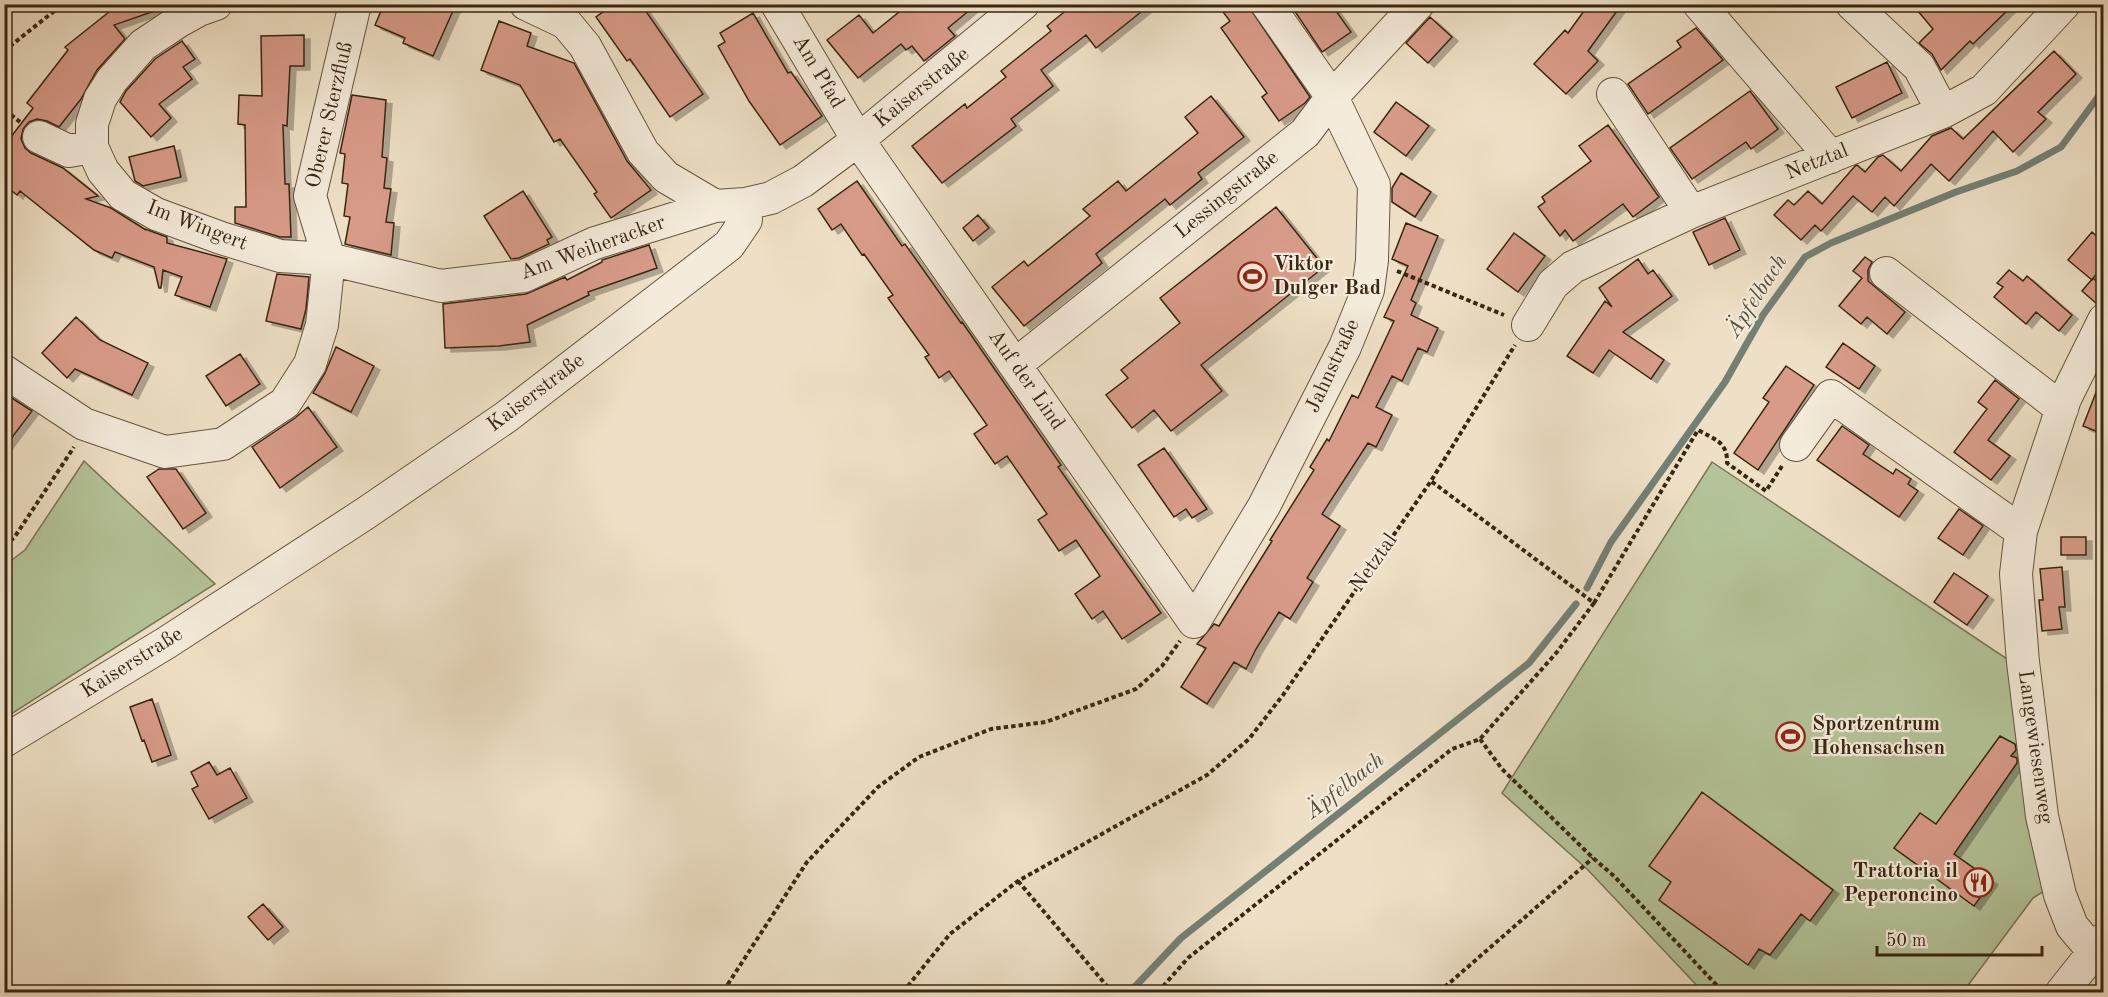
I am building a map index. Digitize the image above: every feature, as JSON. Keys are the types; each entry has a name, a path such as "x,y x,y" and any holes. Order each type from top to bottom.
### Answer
{"street":[{"path":"39,137 69,151 92,147 92,124 100,99 129,59 160,33 199,10 216,4"},
{"name":"Oberer Sterzfluß","path":"4,371 84,424 165,452 223,444 285,403 310,364 322,325 329,259 310,196 355,4"},
{"name":"Am Weiheracker","path":"526,4 566,23 585,46 643,152 666,177 715,206"},
{"name":"Am Pfad","path":"777,4 858,140"},
{"name":"Kaiserstraße","path":"4,741 176,637 366,513 507,417 729,245 747,220 745,204 771,198 803,181 858,140 1023,4"},
{"name":"Jahnstraße","path":"1194,622 1264,506 1345,347 1368,290 1372,260 1374,185 1332,97 1266,4"},
{"name":"Lessingstraße","path":"1015,365 1305,133 1332,97 1418,4"},
{"path":"1699,4 1831,157"},
{"path":"1851,4 1919,67 1943,112"},
{"name":"Netztal","path":"1528,325 1553,284 1573,267 1691,212 1943,112 1984,90 2064,4"},
{"path":"1613,94 1691,212"},
{"name":"Auf der Lind","path":"858,140 1194,622"},
{"name":"Im Wingert","path":"92,147 103,171 123,195 156,213 221,238 280,256 329,259"},
{"name":"Am Weiheracker","path":"329,259 441,286 524,276 595,243 715,206 745,204"},
{"path":"1886,273 2061,409"},
{"name":"Langewiesenweg","path":"2099,946 2072,926 2060,895 2042,816 2023,662 2016,574 2021,531 2061,409 2103,320"},
{"path":"1796,445 1831,396 2021,531"},
{"path":"2062,993 2099,946"}],"path":[{"path":"4,51 63,4"},
{"path":"1372,260 1528,325"},
{"name":"Netztal","path":"903,993 950,934 1018,881 1207,775 1249,739 1283,695 1431,481 1528,325"},
{"path":"4,545 14,538 70,455 84,424"},
{"path":"1158,993 1188,957 1452,749 1480,739 1557,652 1594,603 1698,430 1720,442 1728,452 1727,463 1766,491 1796,445"},
{"path":"1431,481 1594,603"},
{"path":"726,993 728,984 807,861 878,787 918,757 991,729 1046,722 1136,689 1162,666 1194,622"},
{"path":"1480,739 1502,769 1614,876 1723,993"},
{"path":"1440,993 1593,858"},
{"path":"1018,881 1112,993"}],"green space":[{"path":"84,461 215,584 5,718 5,565 25,550"},
{"name":"Sportzentrum Hohensachsen","path":"1712,462 2037,679 2066,877 2033,898 1963,992 1703,992 1588,870 1502,793"}],"building":[{"path":"119,4 165,4 166,7 114,25 125,39 97,70 81,99 59,127 37,119 29,122 23,129 21,139 25,148 31,153 63,168 98,196 86,199 111,208 146,230 167,237 167,243 227,259 210,307 175,295 182,277 163,270 161,288 159,288 154,267 115,252 112,258 94,250 20,191 17,195 4,185 4,146 33,108 27,103 68,50 65,47"},
{"path":"384,4 456,4 433,56 403,43 405,38 375,25"},
{"path":"614,4 641,4 703,94 670,117 630,59 627,61 596,17"},
{"path":"909,4 977,4 948,28 955,36 924,61 912,46 906,50 901,44 858,78 827,40 859,15 873,33"},
{"path":"1074,4 1151,4 1096,48 1086,35 1041,70 1053,86 1011,119 1016,126 942,183 912,146 965,104 967,108 1006,77 1001,71 1051,31 1047,26"},
{"path":"1217,4 1247,4 1310,97 1305,103 1279,121 1262,97 1267,93 1221,28 1230,21"},
{"path":"1290,4 1331,4 1351,32 1322,52"},
{"path":"1589,4 1622,4 1588,51 1598,61 1566,94 1534,64 1565,30 1568,33"},
{"path":"1912,4 2014,4 1973,44 1970,41 1941,70 1932,54 1919,43 1933,29"},
{"path":"753,13 788,73 791,72 822,116 780,145 749,101 718,46 725,42 720,33"},
{"path":"1430,17 1452,37 1428,63 1406,43"},
{"path":"499,21 531,33 527,46 574,63 627,161 651,190 611,218 594,194 597,192 560,139 554,142 520,85 481,70"},
{"path":"1696,28 1723,60 1648,114 1628,84 1681,47 1677,41"},
{"path":"304,35 304,66 290,66 287,126 283,125 285,184 289,184 291,237 280,237 235,223 235,207 246,207 245,125 238,124 239,95 262,96 261,36"},
{"path":"182,41 195,59 183,67 192,79 159,104 171,118 151,137 120,102 126,91 155,59"},
{"path":"2054,51 2076,74 2038,112 2046,119 2013,152 1993,131 1949,181 1931,164 1894,206 1885,197 1872,212 1853,196 1821,231 1815,225 1801,240 1774,215 1788,200 1794,205 1808,191 1822,204 1857,165 1865,172 1878,157 1883,155 1901,171 1932,136 1951,128 1963,139"},
{"path":"1887,62 1902,93 1852,118 1836,87"},
{"path":"1750,91 1778,129 1751,149 1746,142 1692,179 1670,148"},
{"path":"352,95 386,100 382,157 387,158 384,188 391,189 386,222 394,223 391,255 345,244 350,217 344,216 348,184 342,183 345,154 340,153"},
{"path":"1211,96 1244,137 1198,173 1202,179 1170,205 1165,199 1096,254 1102,263 1024,326 992,287 1024,261 1028,266 1090,216 1083,209 1118,181 1126,191 1198,133 1185,117"},
{"path":"1396,102 1429,126 1406,156 1374,132"},
{"path":"1608,125 1659,197 1633,217 1623,204 1573,241 1565,230 1560,236 1538,207 1545,202 1542,197 1591,161 1579,146"},
{"path":"174,146 181,177 143,186 135,181 129,157"},
{"path":"1401,173 1431,192 1415,217 1392,202 1392,188"},
{"path":"857,181 902,246 905,244 962,322 1061,465 1058,467 1161,613 1122,639 1103,611 1092,619 1075,594 1100,576 1076,540 1059,551 1038,520 1047,514 1007,456 995,464 974,434 987,425 949,371 939,378 925,357 929,355 888,298 893,295 864,254 862,255 841,224 832,230 818,209"},
{"path":"523,191 552,237 547,240 549,244 519,258 511,259 484,216"},
{"path":"1276,207 1324,267 1201,365 1222,391 1171,431 1154,410 1132,428 1106,395 1128,378 1121,370 1180,323 1160,298"},
{"path":"978,215 989,228 973,241 963,228"},
{"path":"1725,218 1740,250 1709,265 1693,232"},
{"path":"1406,223 1438,236 1411,300 1416,303 1411,315 1438,328 1427,352 1418,348 1402,381 1392,376 1376,407 1392,415 1376,447 1368,443 1322,514 1340,526 1307,578 1313,582 1290,619 1279,612 1246,669 1234,662 1207,704 1181,687 1206,648 1197,644 1214,624 1219,626 1314,470 1310,467 1327,439 1329,441 1352,395 1358,398 1394,321 1384,317 1408,266 1392,259"},
{"path":"2092,232 2103,242 2103,265 2092,280 2068,260"},
{"path":"1514,233 1545,256 1518,292 1487,269"},
{"path":"649,245 657,268 588,292 589,295 527,325 530,342 499,346 445,348 443,304 526,294 565,277 567,280 602,260"},
{"path":"1865,257 1872,262 1868,270 1868,281 1905,312 1887,334 1867,317 1861,324 1839,306 1862,278 1853,271"},
{"path":"1638,259 1648,274 1653,270 1672,296 1623,332 1664,360 1651,379 1609,350 1593,373 1567,356 1605,301 1612,307 1599,288"},
{"path":"2009,270 2023,281 2027,276 2072,315 2059,331 2036,312 2026,324 1994,297 2003,287 1997,283"},
{"path":"277,274 309,277 306,309 301,329 266,321"},
{"path":"2093,278 2103,287 2103,302 2097,304 2082,291"},
{"path":"76,317 100,340 148,363 132,395 75,369 67,378 42,353"},
{"path":"1843,343 1875,366 1859,389 1826,367"},
{"path":"336,347 374,366 351,412 313,393"},
{"path":"240,354 260,384 226,406 206,376"},
{"path":"1786,366 1814,385 1758,470 1734,453 1769,402 1763,398"},
{"path":"2103,377 2103,434 2083,426"},
{"path":"1995,380 2019,399 1988,440 2010,456 1991,480 1954,452 1987,409 1978,402"},
{"path":"4,393 32,411 4,448"},
{"path":"308,407 337,447 280,488 252,447"},
{"path":"1842,426 1869,445 1863,454 1893,474 1896,469 1911,479 1908,484 1918,491 1899,517 1817,460"},
{"path":"1164,448 1207,509 1192,518 1186,509 1174,517 1138,465"},
{"path":"159,469 176,469 206,513 183,529 147,477"},
{"path":"1959,509 1983,526 1963,555 1938,538"},
{"path":"2061,537 2086,537 2086,555 2061,555"},
{"path":"2062,567 2065,607 2059,607 2062,629 2042,631 2039,600 2043,600 2040,569"},
{"path":"1954,573 1988,596 1967,625 1934,602"},
{"path":"152,699 171,755 152,762 130,707"},
{"path":"2000,736 2015,744 2016,750 2011,756 2017,758 2017,763 1954,854 1992,881 1974,906 1894,848 1920,813 1936,824"},
{"path":"209,762 217,775 230,768 247,798 209,819 192,789 198,786 191,772"},
{"path":"1702,792 1833,890 1810,921 1801,914 1770,955 1759,949 1748,965 1659,900 1671,882 1649,866"},
{"path":"263,904 283,927 268,940 248,917"}],"waterway":[{"name":"Äpfelbach","path":"1587,588 1611,542 1725,382 1763,315 1805,257 1831,243 1956,192 2017,171 2061,147 2104,89"},
{"name":"Äpfelbach","path":"1130,992 1181,938 1529,663 1576,604"}],"place":[{"name":"Viktor Dulger Bad","path":"1252,276"},
{"name":"Sportzentrum Hohensachsen","path":"1791,736"},
{"name":"Trattoria il Peperoncino","path":"1979,883"}]}
